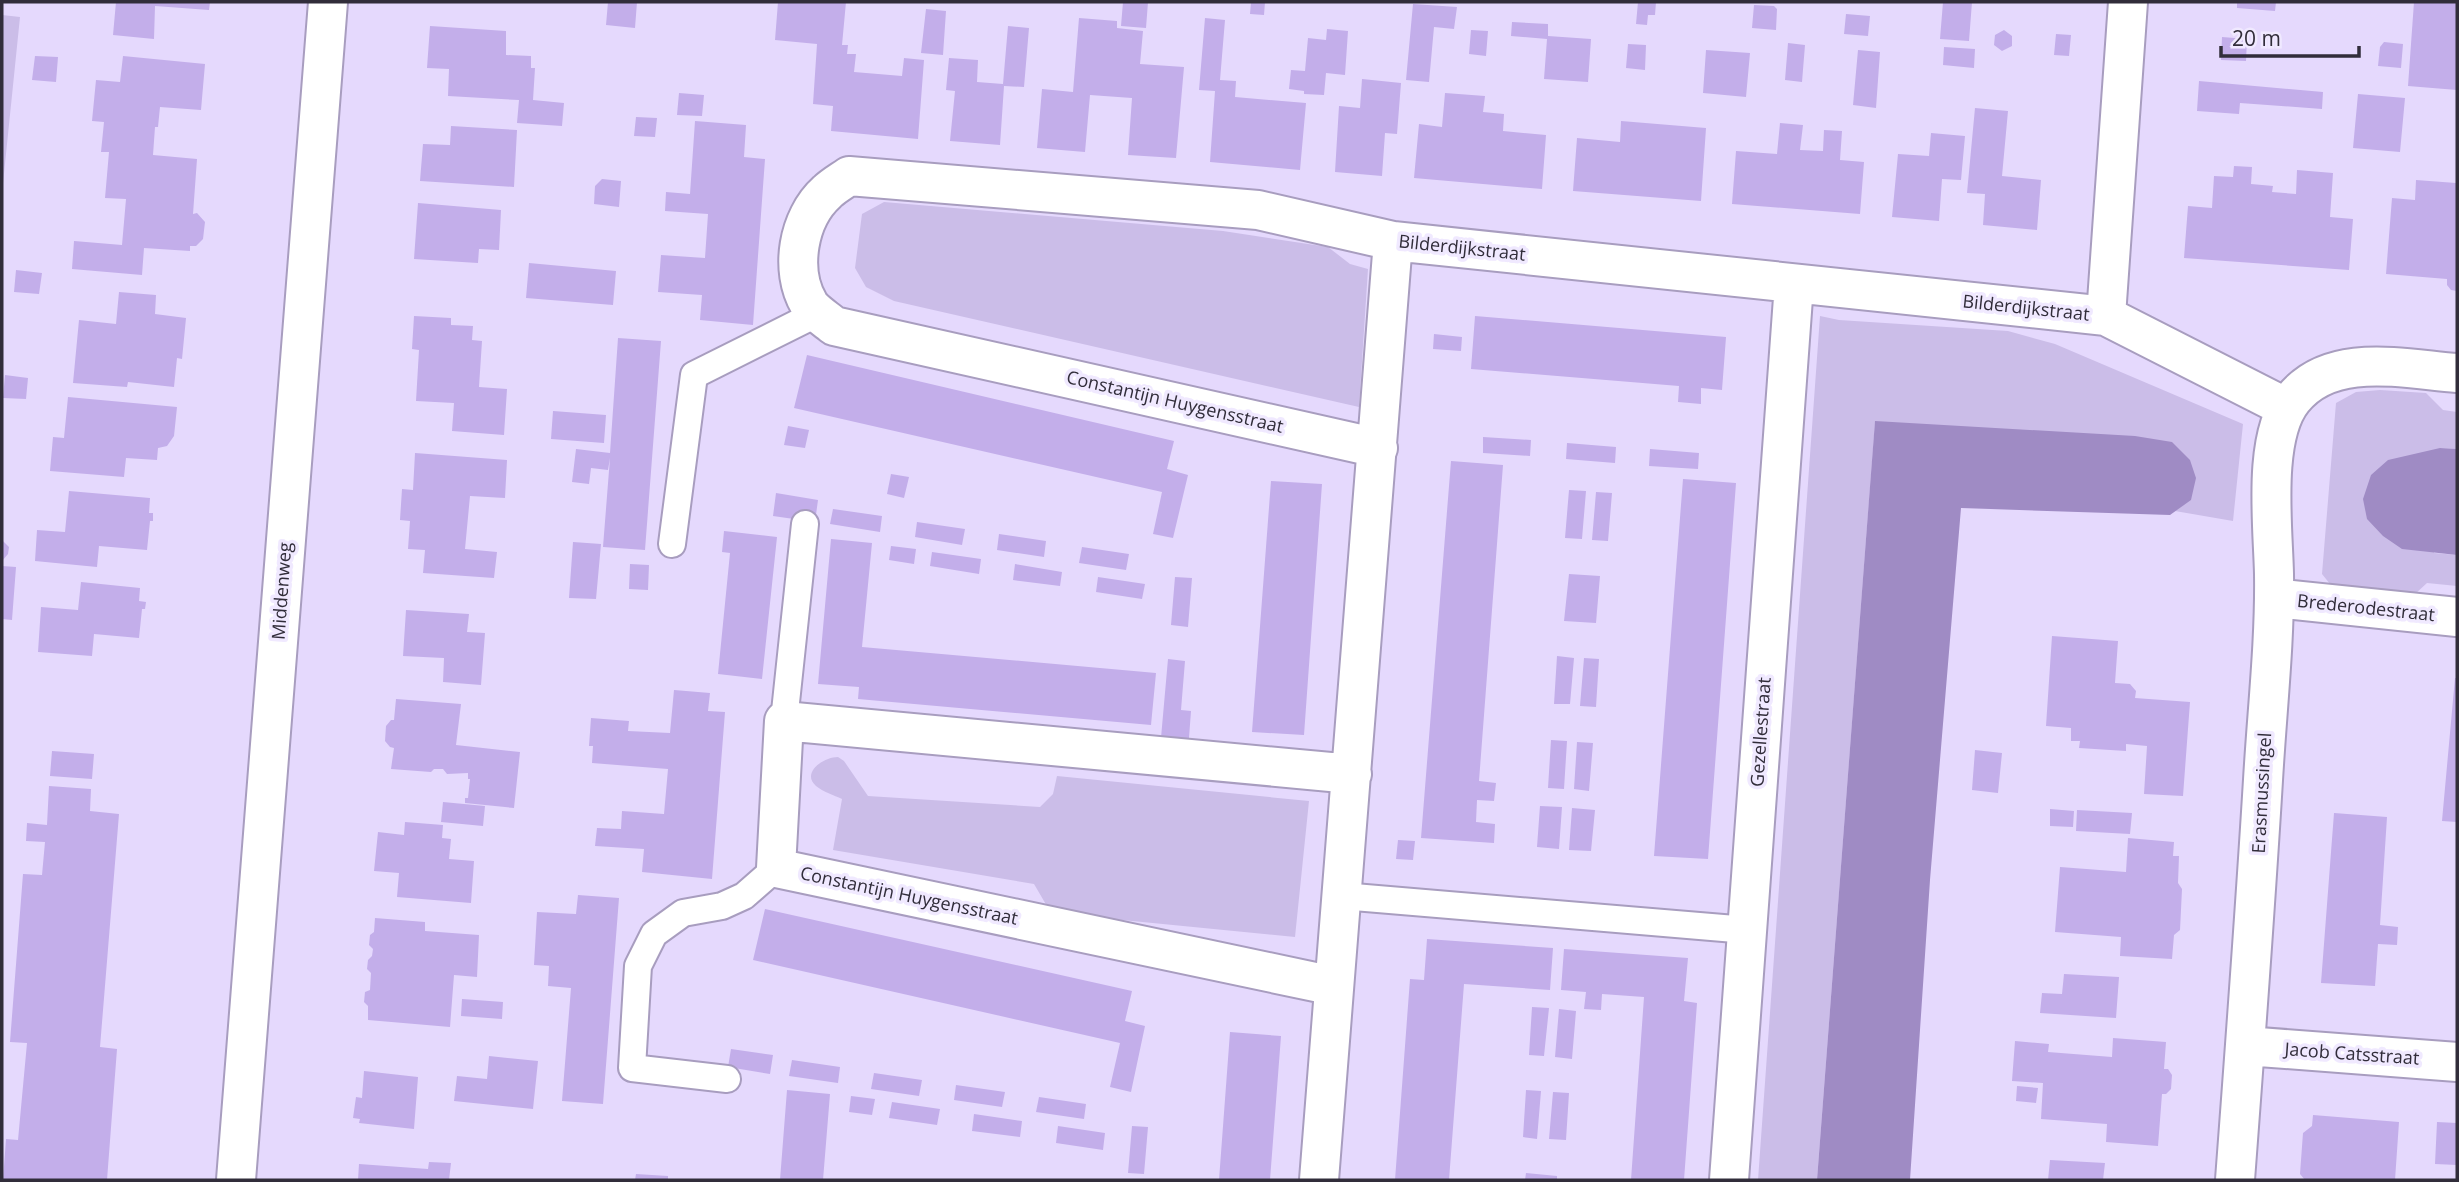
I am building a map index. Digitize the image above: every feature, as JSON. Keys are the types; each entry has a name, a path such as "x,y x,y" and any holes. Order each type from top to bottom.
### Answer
{"street":[{"name":"Middenweg","path":"236,1180 328,2"},
{"name":"Bilderdijkstraat","path":"2106,316 2128,2"},
{"name":"Bilderdijkstraat","path":"818,313 810,305 799,275 799,243 809,216 826,193 849,176 1258,210 1393,241 2106,316 2287,408"},
{"path":"1319,1180 1393,241"},
{"name":"Gezellestraat","path":"1729,1180 1794,284"},
{"name":"Constantijn Huygensstraat","path":"818,313 834,326 1378,448"},
{"path":"2287,408 2292,399 2315,379 2338,370 2371,366 2457,373"},
{"name":"Erasmussingel","path":"2235,1180 2274,598 2272,454 2278,425 2287,408"},
{"name":"Brederodestraat","path":"2274,598 2457,617"},
{"path":"784,721 1352,774"},
{"name":"Constantijn Huygensstraat","path":"784,721 776,868 1334,986"},
{"name":"Jacob Catsstraat","path":"2246,1046 2457,1062"}],"lane":[{"path":"672,544 694,374 818,313"},
{"path":"784,721 805,524"},
{"path":"727,1079 632,1068 638,966 654,934 673,920 683,913 722,906 744,896 776,868"},
{"path":"1342,896 1747,930"}],"shaded area":[{"path":"2,15 20,17 2,193"},
{"path":"884,202 1223,231 1328,247 1350,264 1368,269 1359,407 894,301 866,287 855,268 862,214"},
{"path":"1820,316 1839,320 2008,331 2055,344 2243,424 2233,521 2175,511 2190,500 1875,422 1817,1180 1758,1180"},
{"path":"2380,390 2426,393 2443,410 2457,412 2457,449 2440,448 2434,553 2457,555 2457,586 2427,583 2415,594 2342,589 2330,584 2322,574 2336,403 2356,392"},
{"path":"1875,421 2135,436 2172,442 2190,460 2196,478 2191,500 2170,515 1961,508 1930,880 1910,1180 1817,1180"},
{"path":"2440,448 2457,449 2457,555 2402,549 2383,536 2367,519 2363,499 2371,475 2388,460"},
{"path":"838,757 844,761 868,796 1040,807 1053,794 1057,776 1309,801 1295,937 1051,913 1034,884 833,850 842,799 816,786 811,776 820,763"}],"building":[{"path":"116,2 210,2 209,10 155,6 154,39 113,35"},
{"path":"608,2 637,2 635,28 606,25"},
{"path":"778,2 846,2 842,45 848,45 847,54 856,54 854,72 902,76 904,58 924,60 918,139 831,131 833,106 813,104 817,44 775,40"},
{"path":"1123,2 1148,2 1146,28 1121,26"},
{"path":"1251,2 1265,2 1264,15 1250,14"},
{"path":"1638,2 1656,2 1655,15 1648,15 1647,25 1636,24"},
{"path":"1943,2 1972,2 1969,41 1940,39"},
{"path":"2237,2 2276,2 2275,11 2237,8"},
{"path":"2414,2 2457,2 2457,90 2408,86"},
{"path":"1413,4 1457,7 1454,29 1434,27 1429,82 1406,80"},
{"path":"1754,5 1774,6 1777,9 1776,30 1752,28"},
{"path":"926,9 946,11 943,55 921,53"},
{"path":"1846,14 1870,16 1868,36 1844,34"},
{"path":"1079,18 1117,21 1117,28 1143,31 1140,64 1184,67 1176,158 1128,155 1132,98 1090,95 1085,152 1037,148 1042,89 1073,92"},
{"path":"1205,18 1225,20 1220,80 1236,81 1235,97 1306,103 1300,170 1210,162 1215,91 1199,90"},
{"path":"1512,22 1548,24 1548,36 1591,39 1588,82 1544,79 1547,39 1511,36"},
{"path":"430,26 506,31 506,55 531,56 531,68 535,68 533,100 564,103 562,126 517,123 519,100 448,96 449,69 427,68"},
{"path":"1008,26 1029,28 1024,87 1004,86 1000,145 950,141 955,91 946,90 949,58 978,60 977,82 1003,84"},
{"path":"1327,29 1348,31 1345,75 1326,73 1324,95 1304,94 1304,91 1289,89 1291,70 1305,71 1308,38 1326,40"},
{"path":"1471,30 1488,31 1486,56 1469,54"},
{"path":"2004,30 2012,36 2012,46 2002,51 1994,45 1995,35"},
{"path":"2056,34 2071,35 2069,56 2054,55"},
{"path":"2222,37 2247,39 2246,61 2221,60"},
{"path":"2384,42 2403,44 2401,68 2378,66 2380,47"},
{"path":"1788,43 1805,45 1802,82 1785,80"},
{"path":"1628,44 1646,45 1645,70 1626,68"},
{"path":"1944,47 1975,49 1974,68 1943,65"},
{"path":"1706,50 1750,53 1746,97 1703,93"},
{"path":"1858,50 1880,52 1876,108 1853,105"},
{"path":"35,56 58,57 56,82 32,80"},
{"path":"123,56 205,64 201,110 160,107 153,155 197,159 193,214 197,213 205,222 203,239 196,246 190,246 190,251 144,248 142,275 72,269 74,241 122,245 126,199 105,198 109,152 101,152 104,122 92,121 96,80 120,82"},
{"path":"1362,79 1401,83 1397,134 1385,133 1382,176 1335,172 1339,106 1360,108"},
{"path":"2199,81 2323,92 2322,109 2240,103 2239,114 2197,111"},
{"path":"679,93 704,95 702,116 677,115"},
{"path":"1445,93 1485,96 1483,112 1504,114 1503,131 1546,135 1542,189 1414,178 1419,124 1442,127"},
{"path":"2358,94 2405,98 2400,152 2353,148"},
{"path":"1975,108 2008,111 2002,176 2041,180 2037,230 1983,225 1985,194 1967,193"},
{"path":"636,117 657,118 655,137 634,136"},
{"path":"695,121 746,125 744,157 765,159 753,325 700,320 702,295 658,292 661,255 705,258 708,214 665,211 666,192 690,194"},
{"path":"1621,121 1706,128 1701,201 1573,191 1577,138 1620,142"},
{"path":"1780,123 1803,125 1800,150 1823,151 1824,130 1842,131 1840,160 1864,162 1860,214 1732,204 1736,151 1777,154"},
{"path":"451,126 517,130 514,187 420,181 423,144 450,145"},
{"path":"1931,133 1965,136 1961,180 1942,179 1939,221 1892,217 1898,154 1929,156"},
{"path":"2234,166 2252,167 2251,184 2273,186 2272,192 2296,194 2297,170 2333,173 2330,217 2353,219 2349,270 2184,258 2188,206 2212,208 2214,176 2233,177"},
{"path":"602,179 621,181 619,207 594,204 595,186"},
{"path":"2416,180 2456,183 2457,291 2451,290 2447,279 2386,274 2392,198 2415,200"},
{"path":"418,203 501,210 499,250 479,249 478,263 414,259"},
{"path":"529,263 616,271 613,305 526,298"},
{"path":"16,270 42,273 39,294 14,292"},
{"path":"119,292 156,295 155,314 186,318 182,359 177,358 174,387 128,382 127,387 73,383 79,320 116,324"},
{"path":"414,316 451,318 451,325 473,326 472,340 482,341 479,387 507,389 504,435 452,431 454,403 416,401 419,350 412,349"},
{"path":"1475,316 1726,337 1722,390 1701,388 1701,404 1678,402 1679,386 1471,369"},
{"path":"1434,334 1462,337 1461,351 1433,349"},
{"path":"618,338 661,341 645,550 603,547 610,458 608,470 591,468 589,484 572,482 576,449 610,453"},
{"path":"807,355 1174,441 1167,469 1188,475 1173,538 1153,534 1162,492 794,408"},
{"path":"5,375 28,378 26,399 3,398"},
{"path":"68,397 177,407 174,436 167,446 158,448 157,460 126,458 124,477 50,471 53,437 64,438"},
{"path":"553,411 606,415 604,443 551,439"},
{"path":"788,426 809,430 805,448 784,445"},
{"path":"1483,437 1531,440 1530,456 1483,453"},
{"path":"1567,443 1616,447 1615,463 1566,459"},
{"path":"1650,449 1699,453 1698,469 1649,466"},
{"path":"415,453 507,460 505,498 470,496 465,549 497,552 494,578 423,573 425,550 408,549 410,521 400,520 402,489 413,490"},
{"path":"1451,461 1503,465 1479,781 1496,783 1494,801 1477,800 1476,822 1495,824 1494,843 1421,838"},
{"path":"891,474 909,477 904,498 887,494"},
{"path":"1683,479 1736,483 1708,859 1654,856"},
{"path":"1271,481 1322,484 1304,735 1252,732"},
{"path":"1569,490 1586,491 1582,539 1565,538"},
{"path":"69,491 150,498 149,513 153,513 153,521 150,521 147,550 99,546 97,567 35,561 37,530 65,532"},
{"path":"1596,492 1612,493 1608,541 1592,540"},
{"path":"776,493 818,500 815,522 773,516"},
{"path":"833,509 882,516 880,532 830,524"},
{"path":"917,522 965,529 962,545 915,537"},
{"path":"724,531 777,537 762,679 718,674 730,553 722,552"},
{"path":"999,534 1046,541 1044,557 997,550"},
{"path":"831,539 872,543 862,647 1156,673 1151,725 858,699 859,687 818,684"},
{"path":"2,540 9,547 8,554 2,561"},
{"path":"573,542 601,544 596,599 569,598"},
{"path":"891,546 916,549 914,564 889,560"},
{"path":"1082,547 1129,554 1126,570 1079,563"},
{"path":"932,552 981,559 979,574 930,566"},
{"path":"630,564 649,565 648,590 629,589"},
{"path":"1015,564 1062,572 1060,586 1013,580"},
{"path":"2,566 16,567 12,620 2,619"},
{"path":"1569,574 1600,576 1596,623 1564,621"},
{"path":"1098,577 1145,584 1142,599 1096,592"},
{"path":"1175,577 1192,578 1188,627 1171,625"},
{"path":"81,582 140,588 139,601 146,602 145,609 142,609 139,638 94,634 92,656 38,652 41,607 78,610"},
{"path":"406,610 469,614 467,632 485,633 481,685 443,682 444,658 403,656"},
{"path":"2052,636 2118,641 2115,683 2130,684 2136,691 2135,698 2190,702 2183,796 2144,794 2147,746 2126,744 2126,751 2079,748 2080,741 2071,741 2071,728 2046,726"},
{"path":"1557,656 1574,658 1570,704 1554,704"},
{"path":"1584,658 1599,659 1596,707 1580,706"},
{"path":"1168,659 1185,661 1181,710 1191,711 1188,751 1160,749"},
{"path":"2457,678 2457,822 2442,821"},
{"path":"674,690 710,693 708,711 725,712 712,879 642,872 644,849 595,846 597,828 621,829 622,811 664,814 668,769 592,763 593,746 589,746 591,718 629,721 628,731 670,733"},
{"path":"396,699 461,704 456,745 520,752 514,808 465,803 470,779 468,773 447,774 443,769 434,769 431,772 391,769 394,748 385,741 386,726 394,720"},
{"path":"1551,740 1567,741 1564,789 1548,788"},
{"path":"1577,742 1593,743 1589,791 1574,789"},
{"path":"1975,750 2002,753 1998,793 1972,790"},
{"path":"52,751 94,754 92,779 50,776"},
{"path":"49,786 91,789 90,811 119,814 100,1047 117,1049 107,1180 3,1180 6,1139 18,1140 27,1043 10,1042 23,874 42,875 45,842 26,841 27,823 47,825"},
{"path":"443,802 485,806 483,826 441,822"},
{"path":"1540,806 1562,807 1559,849 1537,847"},
{"path":"1572,808 1595,810 1591,851 1569,850"},
{"path":"2050,809 2074,811 2073,827 2050,826"},
{"path":"2077,810 2132,813 2130,834 2076,831"},
{"path":"2334,813 2387,817 2380,925 2398,927 2397,945 2378,944 2375,986 2321,983"},
{"path":"405,822 443,825 442,838 451,839 449,859 474,861 471,903 397,897 399,873 374,871 378,832 404,835"},
{"path":"2128,838 2174,842 2173,856 2179,856 2178,883 2182,889 2180,930 2174,935 2172,959 2120,956 2121,937 2055,932 2060,867 2126,872"},
{"path":"1398,840 1415,841 1413,860 1396,859"},
{"path":"578,895 619,898 603,1104 562,1101 571,988 548,986 549,966 534,965 537,912 576,914"},
{"path":"765,909 1132,991 1125,1021 1145,1026 1131,1092 1110,1087 1120,1043 753,960"},
{"path":"375,918 425,922 425,931 479,935 477,977 454,975 450,1027 368,1020 368,1006 364,1002 365,992 370,990 371,973 367,969 368,960 372,956 373,949 369,945"},
{"path":"1427,939 1553,948 1550,990 1464,984 1449,1180 1395,1180 1410,979 1424,980"},
{"path":"1564,949 1688,958 1684,1001 1697,1003 1684,1180 1631,1180 1644,997 1602,994 1601,1010 1584,1009 1586,992 1561,990"},
{"path":"2064,974 2119,977 2116,1018 2040,1013 2042,993 2062,994"},
{"path":"462,999 503,1002 502,1019 461,1016"},
{"path":"1532,1007 1549,1008 1544,1056 1529,1055"},
{"path":"1559,1009 1576,1011 1572,1059 1555,1057"},
{"path":"1230,1032 1281,1036 1270,1180 1219,1180"},
{"path":"2113,1038 2166,1042 2164,1069 2168,1069 2172,1075 2171,1089 2162,1094 2158,1146 2106,1142 2107,1124 2041,1119 2043,1083 2012,1081 2015,1041 2049,1044 2048,1052 2112,1057"},
{"path":"731,1049 773,1055 770,1074 728,1067"},
{"path":"489,1056 538,1061 533,1109 454,1101 457,1076 487,1079"},
{"path":"792,1060 840,1067 838,1083 789,1076"},
{"path":"364,1071 418,1077 414,1129 359,1123 360,1119 353,1118 356,1097 362,1098"},
{"path":"874,1073 922,1080 919,1096 871,1089"},
{"path":"956,1085 1005,1092 1002,1107 954,1100"},
{"path":"2017,1086 2038,1088 2036,1103 2016,1101"},
{"path":"787,1090 830,1094 823,1180 780,1180"},
{"path":"1526,1090 1541,1091 1537,1139 1523,1137"},
{"path":"1553,1092 1569,1093 1566,1140 1549,1139"},
{"path":"851,1096 875,1099 872,1115 849,1112"},
{"path":"1039,1097 1086,1104 1084,1119 1036,1112"},
{"path":"892,1102 940,1109 937,1125 889,1118"},
{"path":"974,1114 1022,1121 1020,1137 972,1131"},
{"path":"2313,1115 2399,1122 2395,1180 2305,1180 2300,1174 2303,1133 2312,1126"},
{"path":"2437,1122 2457,1123 2457,1165 2435,1164"},
{"path":"1058,1126 1105,1133 1103,1150 1056,1143"},
{"path":"1132,1126 1148,1127 1144,1174 1128,1173"},
{"path":"2050,1160 2105,1163 2103,1180 2048,1180"},
{"path":"429,1162 451,1163 449,1180 358,1180 359,1164 428,1169"},
{"path":"1526,1173 1557,1176 1557,1180 1525,1180"},
{"path":"636,1174 668,1176 668,1180 635,1180"}]}
